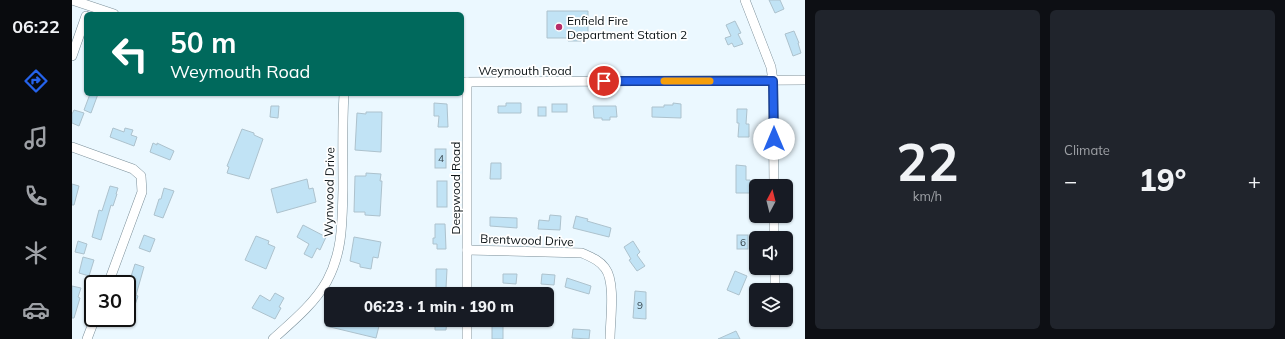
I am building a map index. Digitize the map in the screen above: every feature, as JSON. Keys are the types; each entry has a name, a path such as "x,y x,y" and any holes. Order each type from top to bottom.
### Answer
{"street":[{"path":"72,0 88,12"},
{"path":"746,0 771,67 773,81 774,179"},
{"path":"72,56 84,23"},
{"name":"Weymouth Road","path":"464,82 805,80"},
{"name":"Deepwood Road","path":"464,82 468,250 467,287"},
{"name":"Wynwood Drive","path":"272,339 309,306 327,282 339,251 342,232 344,96"},
{"path":"72,147 133,169 141,176 142,192 111,275"},
{"name":"Brentwood Drive","path":"468,250 582,253 596,258 606,269 612,284 610,339"},
{"path":"87,339 92,327"},
{"path":"467,327 467,339"}],"building":[{"path":"769,0 780,0 784,9 775,13"},
{"path":"547,11 588,11 588,37 581,37 581,41 568,41 568,38 547,38"},
{"path":"735,21 741,33 738,34 743,44 734,47 732,43 728,45 725,38 731,36 726,25"},
{"path":"794,31 801,53 793,56 785,34"},
{"path":"89,96 97,96 91,113 84,110"},
{"path":"434,103 447,104 448,127 438,127 439,116 434,116"},
{"path":"506,103 521,103 521,113 498,113 498,106 506,106"},
{"path":"673,103 681,104 681,118 652,117 652,107 664,107 664,105 673,105"},
{"path":"552,104 567,104 567,112 552,112"},
{"path":"271,106 279,106 278,118 270,117"},
{"path":"593,106 616,106 617,117 610,117 610,120 594,118"},
{"path":"538,107 546,107 546,116 538,116"},
{"path":"737,109 747,109 746,124 749,124 749,137 738,137 739,123 737,123"},
{"path":"74,110 84,113 79,126 72,123 72,114"},
{"path":"366,112 382,112 381,152 355,150 357,113 366,114"},
{"path":"113,128 124,132 125,128 133,130 131,135 137,137 134,146 110,137"},
{"path":"242,129 254,133 254,135 263,139 249,179 227,173 229,167 227,166"},
{"path":"153,143 157,145 157,143 174,151 170,160 150,152"},
{"path":"435,149 446,149 446,168 435,168"},
{"path":"491,163 501,163 501,179 490,179"},
{"path":"736,165 746,166 746,180 749,180 749,193 736,193"},
{"path":"366,173 381,174 380,216 365,215 365,212 354,212 355,176 366,176"},
{"path":"307,179 309,189 313,188 316,202 277,213 271,189"},
{"path":"437,181 447,181 447,207 437,207"},
{"path":"72,184 79,186 74,205 72,205"},
{"path":"110,186 118,188 117,194 113,206 111,205 101,240 92,237 99,210 102,211"},
{"path":"164,188 174,191 163,218 154,215"},
{"path":"550,215 561,216 560,230 538,229 539,220 549,221"},
{"path":"576,216 611,228 609,237 573,228"},
{"path":"490,217 517,218 517,228 490,226"},
{"path":"435,224 445,224 446,249 437,249 437,244 433,244 433,238 435,238"},
{"path":"303,225 326,237 320,250 317,248 312,258 304,254 309,244 297,237"},
{"path":"144,235 155,239 150,252 139,248"},
{"path":"737,235 748,235 748,249 737,249"},
{"path":"256,236 269,241 268,244 275,247 266,269 245,260"},
{"path":"354,237 381,242 378,258 373,257 371,269 360,267 360,264 350,261"},
{"path":"78,241 87,244 84,254 75,252"},
{"path":"633,241 640,252 637,255 645,266 637,271 629,260 631,259 624,247"},
{"path":"83,257 94,260 89,275 79,273"},
{"path":"135,264 144,267 136,295 136,275 131,275"},
{"path":"436,269 447,269 446,287 436,287"},
{"path":"735,271 747,276 739,295 727,290"},
{"path":"503,274 517,274 516,284 503,283"},
{"path":"542,274 555,275 554,285 541,284"},
{"path":"567,278 591,286 589,294 565,287"},
{"path":"72,286 81,288 78,297 80,298 74,318 72,318"},
{"path":"635,291 646,292 646,319 633,318"},
{"path":"275,293 284,298 275,319 252,308 260,295 270,301"},
{"path":"330,327 379,327 376,338"},
{"path":"435,327 446,327 446,330 435,330"},
{"path":"492,327 503,327 503,339 492,339"},
{"path":"573,329 590,330 589,339 572,338"},
{"path":"736,331 740,339 718,339"}],"slow traffic":[{"path":"664,81 710,81"}],"place":[{"name":"Enfield Fire Department Station 2","path":"559,27"}],"route":[{"path":"604,81 773,81 774,139"}]}
